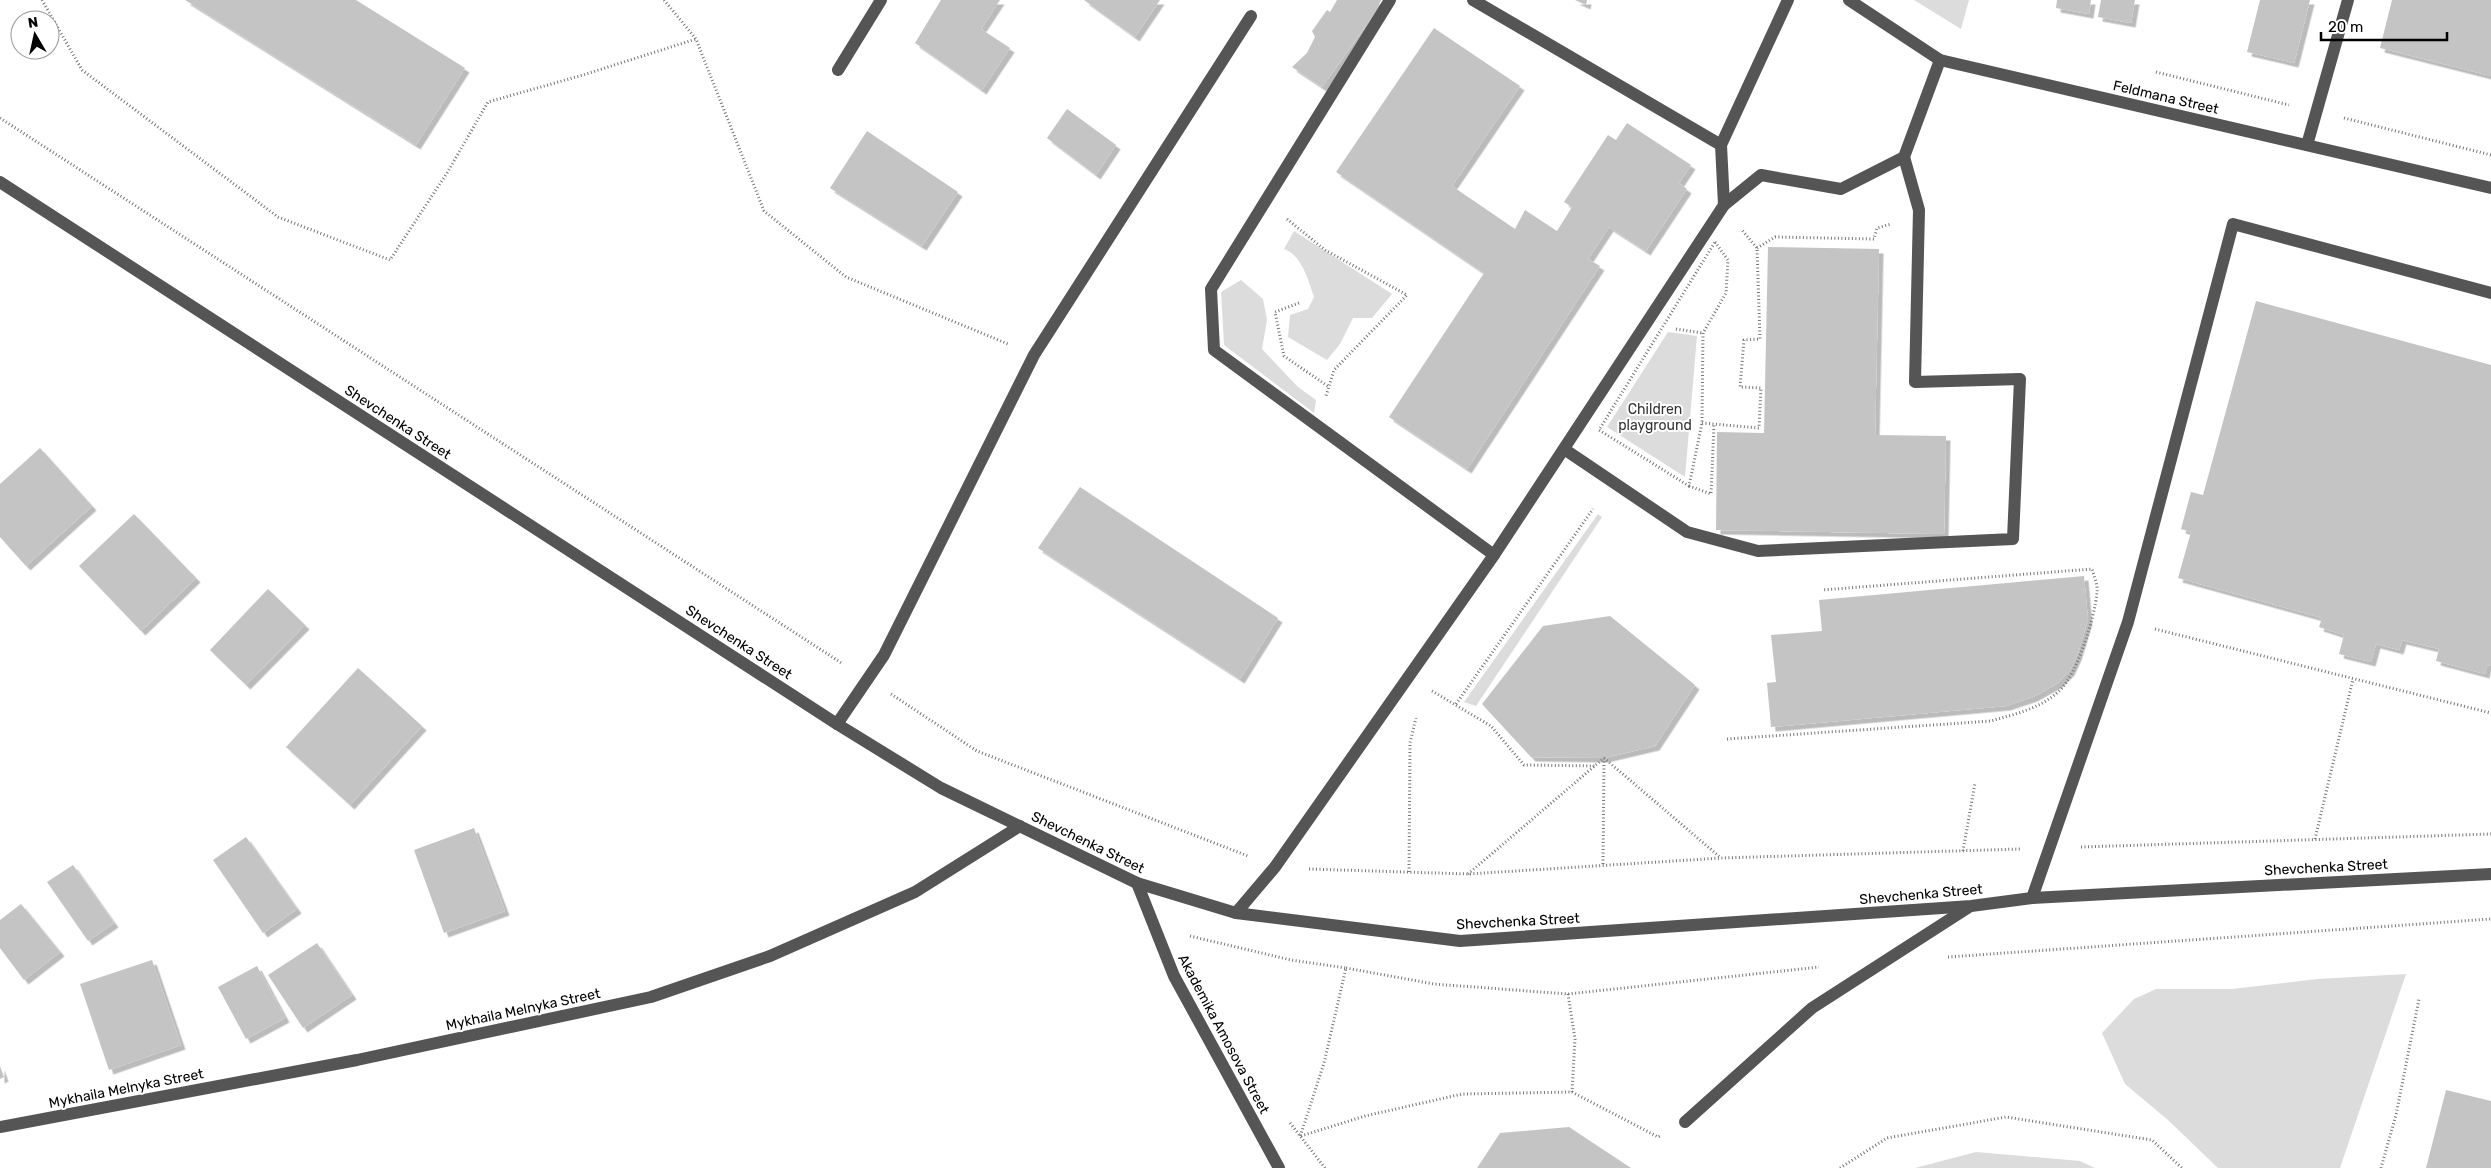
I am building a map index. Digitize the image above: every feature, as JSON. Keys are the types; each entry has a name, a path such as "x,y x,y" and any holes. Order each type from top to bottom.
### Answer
{"street":[{"path":"838,70 881,0"},
{"path":"1390,0 1211,289 1214,350 1494,555"},
{"path":"1473,0 1721,145"},
{"path":"1724,206 1721,145 1788,0"},
{"name":"Feldmana Street","path":"1849,0 1940,60 2491,188"},
{"path":"2307,145 2348,0"},
{"path":"838,724 884,655 1034,355 1251,16"},
{"path":"1564,449 1687,532 1758,551 2013,539 2020,378 1915,382 1919,210 1904,157 1940,60"},
{"path":"1236,912 1275,867 1494,555 1724,206 1761,175 1840,189 1904,157"},
{"name":"Shevchenka Street","path":"0,182 838,724 941,788 1137,884 1236,912 1460,941 1971,906 2032,898 2491,874"},
{"path":"2032,898 2128,622 2233,224 2491,292"},
{"name":"Mykhaila Melnyka Street","path":"0,1127 357,1060 651,997 770,956 915,892 1020,826"},
{"name":"Akademika Amosova Street","path":"1137,884 1174,976 1279,1168"},
{"path":"1685,1122 1812,1008 1971,906"}],"path":[{"path":"42,0 82,70 278,217 390,260 447,173 488,102 696,40"},
{"path":"664,0 696,40 764,211 846,277 1034,355"},
{"path":"0,118 868,679 976,751 1275,867 1468,874 1722,858 2491,834"},
{"path":"1266,201 1325,250 1407,295 1334,370 1316,425"},
{"path":"1757,248 1775,237 1874,239 1877,228 1895,223"},
{"path":"1702,423 1759,428 1761,388 1740,387 1744,340 1760,339 1757,248 1740,228"},
{"path":"1689,486 1702,423 1703,333 1726,293 1728,260 1715,242 1599,430 1689,486 1711,494 1714,424"},
{"path":"1299,303 1274,312 1284,356 1329,387"},
{"path":"1663,328 1703,333"},
{"path":"1456,704 1594,509"},
{"path":"1727,739 1991,721 2033,709 2059,691 2070,675 2090,631 2097,590 2092,569 1822,590"},
{"path":"2128,622 2491,713"},
{"path":"2315,839 2353,679"},
{"path":"1424,687 1491,726 1524,765 1596,766"},
{"path":"1409,872 1410,744 1417,715"},
{"path":"1468,874 1604,758"},
{"path":"1604,758 1722,858"},
{"path":"1603,864 1604,758"},
{"path":"1963,851 1975,783"},
{"path":"1944,957 2491,919"},
{"path":"1189,944 1184,935 1291,960 1434,984 1568,994 1826,966"},
{"path":"1300,1136 1324,1063 1346,968"},
{"path":"1568,994 1575,1039 1572,1092"},
{"path":"2381,1168 2396,1115 2419,998"},
{"path":"1300,1136 1365,1116 1462,1094 1572,1092 1658,1137 1685,1122"},
{"path":"1285,1116 1324,1168"},
{"path":"1840,1168 1887,1138 2006,1117 2152,1140 2182,1168"}],"green space":[{"path":"1914,0 1969,0 1961,29"},
{"path":"1294,231 1392,294 1372,318 1353,318 1340,344 1327,360 1288,337 1290,315 1308,309 1314,297 1300,262 1284,249"},
{"path":"1241,280 1263,299 1267,320 1262,349 1298,387 1316,400 1314,413 1224,345 1221,292"},
{"name":"Children playground","path":"1668,332 1697,336 1685,477 1607,427"},
{"path":"1598,514 1602,517 1476,706 1464,702"},
{"path":"2406,974 2340,1168 2218,1168 2168,1120 2125,1084 2102,1033 2134,999 2156,989 2232,989 2317,979"},
{"path":"1976,1152 2080,1161 2095,1168 1915,1168"}],"building":[{"path":"185,0 356,0 465,68 416,145"},
{"path":"941,0 1000,0 981,29 1010,48 982,90 915,43"},
{"path":"1084,0 1160,0 1135,37"},
{"path":"1337,0 1381,0 1375,13 1322,87 1292,67 1307,53 1315,37 1312,31 1327,10 1330,12"},
{"path":"1575,0 1587,0 1586,5"},
{"path":"2057,0 2091,0 2089,14 2056,8"},
{"path":"2101,0 2135,0 2131,23 2098,17"},
{"path":"2260,0 2310,0 2294,63 2247,52"},
{"path":"2392,0 2491,0 2491,76 2380,48"},
{"path":"1434,28 1520,86 1452,186 1515,229 1525,210 1557,231 1572,207 1564,202 1608,135 1616,140 1627,123 1691,165 1679,183 1687,189 1646,251 1609,227 1588,259 1600,266 1467,469 1389,417 1484,273 1336,172"},
{"path":"1067,109 1116,145 1096,175 1047,138"},
{"path":"867,131 958,192 922,246 830,188"},
{"path":"1768,247 1879,249 1875,435 1946,436 1944,534 1716,530 1717,432 1764,433"},
{"path":"2256,301 2491,365 2491,666 2487,665 2485,674 2436,661 2439,649 2402,640 2399,650 2376,644 2371,662 2339,654 2344,635 2319,627 2322,618 2178,578 2191,532 2181,529 2191,492 2203,495"},
{"path":"40,448 92,506 26,566 0,537 0,484"},
{"path":"1080,487 1278,618 1240,679 1038,548"},
{"path":"134,514 196,578 141,631 79,566"},
{"path":"2084,576 2088,620 2077,656 2070,671 2058,683 2033,697 2006,706 1771,727 1767,683 1776,682 1771,635 1822,631 1819,600"},
{"path":"268,589 305,625 246,685 210,650"},
{"path":"1610,616 1695,685 1655,746 1604,758 1531,757 1482,704 1543,626"},
{"path":"358,668 422,726 350,805 286,747"},
{"path":"474,828 505,911 444,933 414,850"},
{"path":"246,837 297,909 263,933 213,860"},
{"path":"73,865 114,923 88,941 47,882"},
{"path":"21,904 60,952 24,980 0,948 0,920"},
{"path":"317,943 352,995 303,1028 268,975"},
{"path":"152,960 181,1045 109,1070 80,984"},
{"path":"257,966 285,1018 246,1039 218,987"},
{"path":"0,1066 4,1077 0,1079"},
{"path":"2446,1090 2491,1101 2491,1168 2426,1168"},
{"path":"1569,1127 1631,1168 1477,1168 1500,1133"}]}
